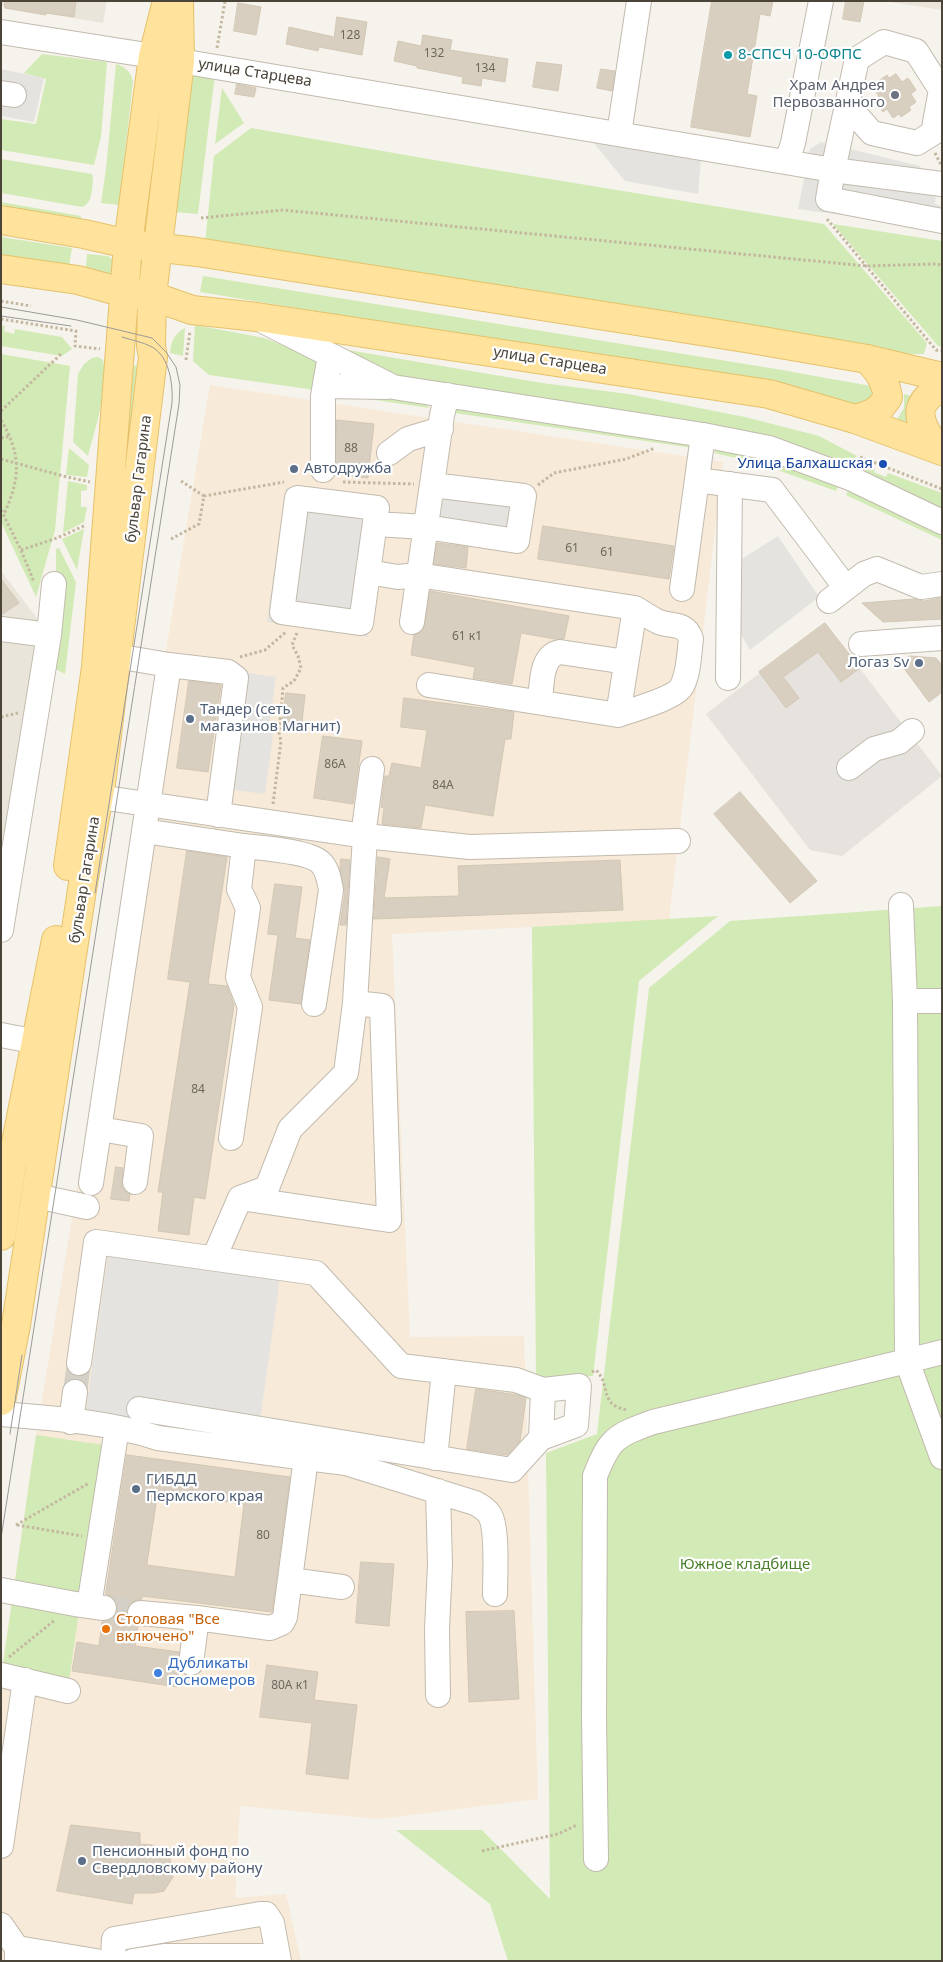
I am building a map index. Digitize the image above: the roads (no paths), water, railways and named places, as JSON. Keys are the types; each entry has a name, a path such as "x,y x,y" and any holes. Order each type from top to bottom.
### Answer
{"main road":[{"name":"бульвар Гагарина","path":"1,1401 16,1325 83,883 96,667 128,244 153,56 167,1"},
{"name":"бульвар Гагарина","path":"1,1236 12,1164 38,1042 57,936 89,793 116,656 153,357 151,346 152,296 180,61 179,1"},
{"path":"1,220 84,234 128,244 735,336 867,359 942,377"},
{"path":"1,269 78,280 125,293"},
{"name":"улица Старцева","path":"125,293 152,296 191,319 257,317 769,394 855,419 939,450"},
{"name":"бульвар Гагарина","path":"153,357 170,325 191,319"},
{"path":"855,419 872,414 880,409 888,397 886,383 867,359"},
{"path":"939,450 924,430 920,421 920,408 926,397 942,387"}],"street":[{"path":"619,134 639,1"},
{"path":"787,161 793,143 821,1"},
{"path":"1,32 153,56"},
{"path":"847,105 872,133 917,143 937,134 941,90 916,51 884,42 857,59 847,105 833,170 828,199 942,221"},
{"name":"улица Старцева","path":"180,61 833,170 942,184"},
{"path":"257,317 392,387"},
{"path":"323,470 323,396 330,355"},
{"path":"325,386 392,387 703,435 769,448 850,478 942,522"},
{"path":"412,622 442,415 447,395"},
{"path":"389,453 408,439 441,429"},
{"path":"682,589 703,435"},
{"path":"696,480 772,490 837,594 864,574 877,570 921,587 942,584"},
{"path":"375,524 426,527 517,541 524,496 432,484"},
{"path":"728,678 730,484"},
{"path":"298,498 377,508 368,572 361,623 282,612 298,498"},
{"path":"368,572 398,577 418,575 634,608 660,622 680,625 685,628 691,639 686,671 679,691 618,715 429,685"},
{"path":"1,930 49,635 46,587"},
{"path":"618,715 634,608"},
{"path":"1,629 49,635"},
{"path":"861,644 942,638"},
{"path":"540,702 545,664 548,657 554,653 560,652 626,662"},
{"path":"116,656 228,672 236,678 218,815"},
{"path":"91,1183 169,665"},
{"path":"848,768 874,749 899,742 912,732"},
{"path":"214,1258 240,1198 267,1188 290,1128 346,1073 355,1003 364,836 372,769"},
{"path":"89,793 148,805 364,836 470,847 678,841"},
{"path":"144,831 308,855 320,862 328,875 331,890 314,1004"},
{"path":"231,1138 250,1007 238,977 248,908 239,889 244,846"},
{"path":"901,905 905,1001 907,1362 942,1457"},
{"path":"905,1001 940,1002"},
{"path":"240,1198 389,1220 382,1006 355,1003"},
{"path":"1,1035 38,1042"},
{"path":"100,1129 141,1136 136,1182"},
{"path":"36,1196 87,1207"},
{"path":"79,1362 96,1242 316,1273 401,1366 516,1380 543,1390 579,1386 576,1425 541,1438 512,1470 139,1409"},
{"path":"596,1859 594,1718 595,1476 604,1455 615,1438 653,1422 942,1352"},
{"path":"435,1458 444,1372"},
{"path":"541,1438 543,1390"},
{"path":"71,1422 75,1392"},
{"path":"1,1414 135,1430 158,1438 346,1463 475,1503 484,1507 494,1527 496,1594"},
{"path":"1,1590 89,1606 117,1428"},
{"path":"140,1613 197,1618 270,1628 277,1627 282,1623 285,1617 306,1458"},
{"path":"438,1491 440,1564 436,1629 438,1696"},
{"path":"290,1580 342,1588"},
{"path":"191,1663 197,1618"},
{"path":"1,1675 68,1691"},
{"path":"1,1846 25,1680"},
{"path":"1,1925 17,1954 105,1951 266,1914 272,1923 268,1958 164,1956 134,1961"}],"tunnel":[{"path":"75,1392 79,1363"},
{"path":"104,1608 140,1613"}],"tram line":[{"path":"1,307 77,320 152,338 166,352 176,367 180,385 179,404 1,1538"},
{"path":"1,316 71,326"},
{"path":"95,893 172,403 171,380 163,357 152,347 122,337"},
{"path":"10,1434 22,1355"}],"place":[{"name":"8-СПСЧ 10-ОФПС","path":"728,55"},
{"name":"Храм Андрея Первозванного","path":"895,95"},
{"name":"Улица Балхашская","path":"883,464"},
{"name":"Автодружба","path":"294,469"},
{"name":"Логаз Sv","path":"919,663"},
{"name":"Тандер (сеть магазинов Магнит)","path":"190,719"},
{"name":"ГИБДД Пермского края","path":"136,1489"},
{"name":"Столовая \"Все включено\"","path":"106,1629"},
{"name":"Дубликаты госномеров","path":"158,1673"},
{"name":"Пенсионный фонд по Свердловскому району","path":"82,1861"}],"park label":[{"name":"Южное кладбище","path":"745,1565"}]}
